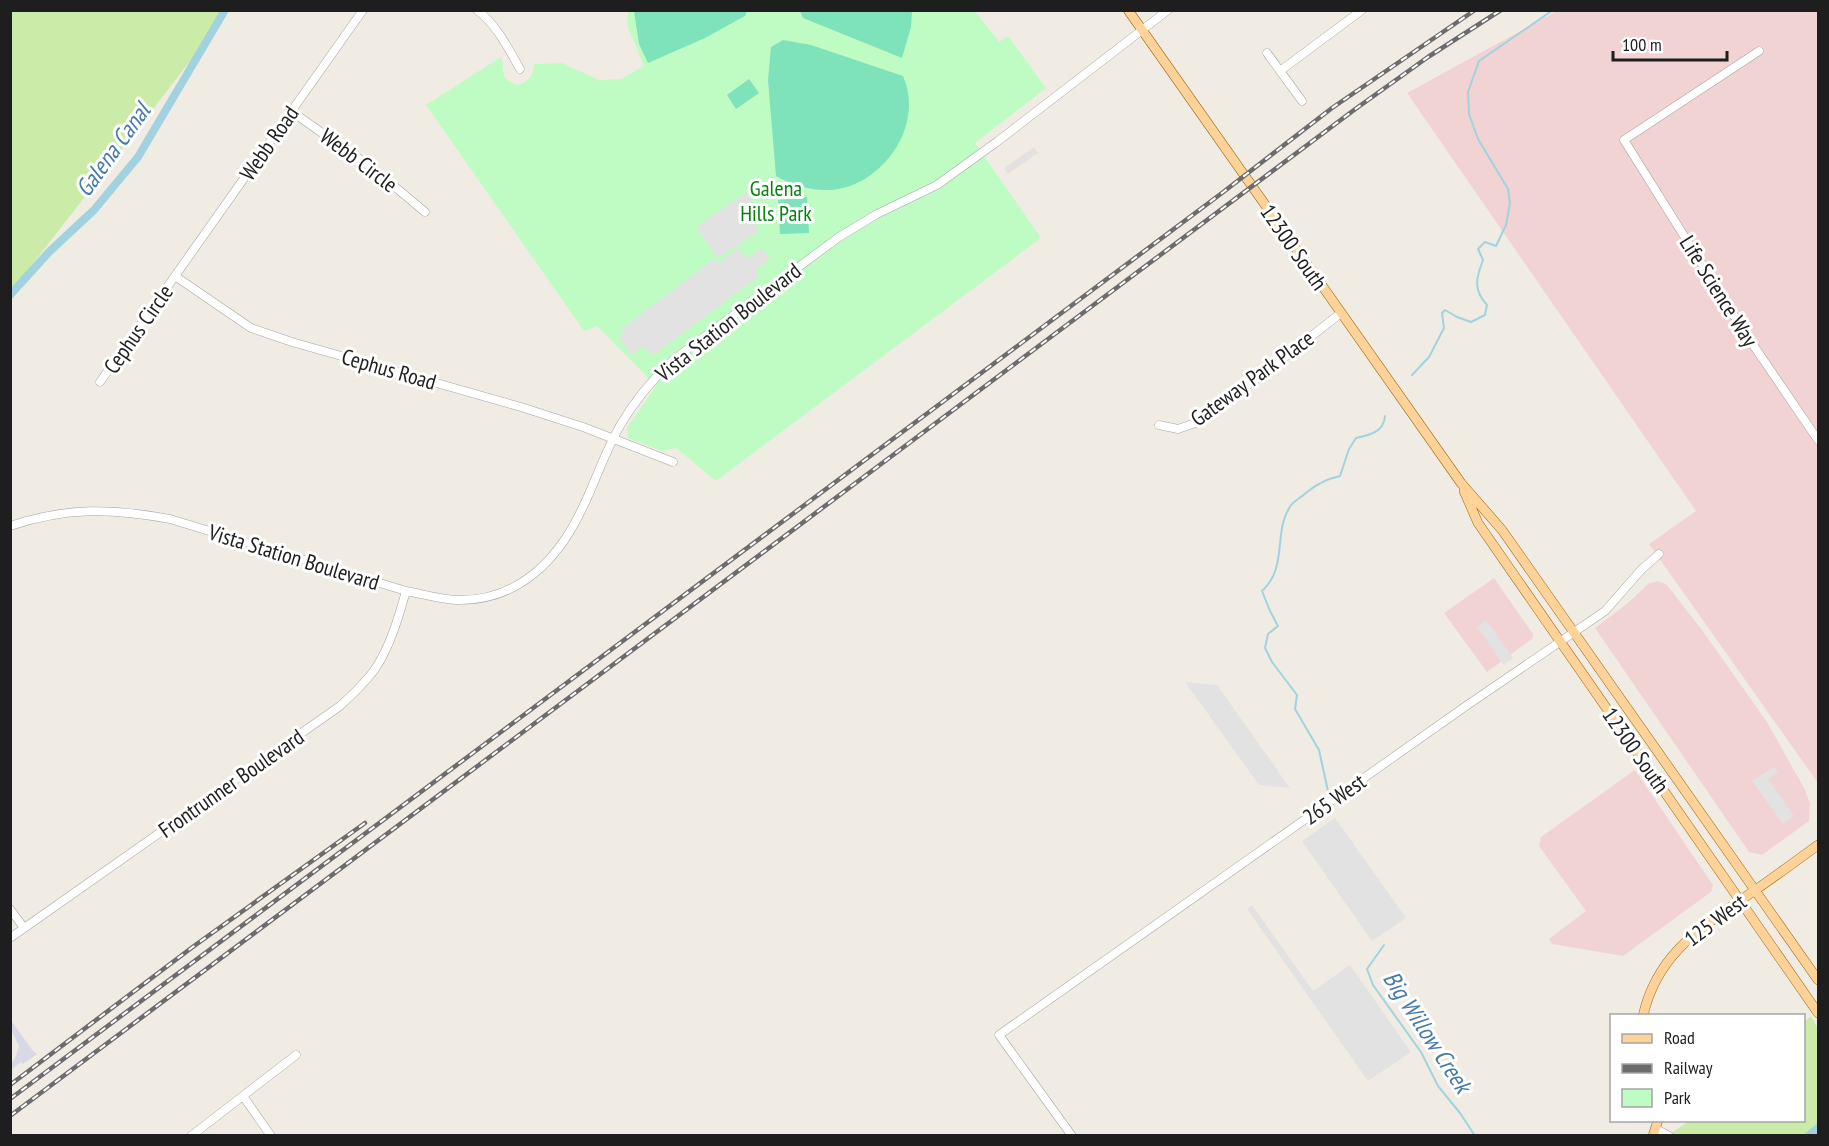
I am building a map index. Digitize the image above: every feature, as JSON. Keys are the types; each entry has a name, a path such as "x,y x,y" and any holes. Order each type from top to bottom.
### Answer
{"main road":[{"name":"12300 South","path":"1128,10 1461,483 1502,530 1818,980"},
{"name":"12300 South","path":"1461,483 1478,522 1818,1013"},
{"name":"125 West","path":"1644,1014 1656,980 1678,948 1694,933 1818,844"}],"street":[{"name":"Webb Road","path":"175,276 363,10"},
{"path":"477,10 494,27 520,69"},
{"name":"Vista Station Boulevard","path":"10,526 81,510 146,514 170,519 406,591 458,600 481,599 509,591 540,570 553,555 580,514 621,424 651,382 673,360 839,237 877,214 937,185 1168,10"},
{"path":"1344,10 1350,19"},
{"path":"1280,71 1362,10"},
{"name":"Life Science Way","path":"1759,51 1624,140 1743,330 1818,440"},
{"path":"1267,53 1302,101"},
{"name":"Webb Circle","path":"291,111 376,171 425,212"},
{"name":"Cephus Road","path":"175,276 251,328 292,342 521,407 583,427 673,462"},
{"name":"Cephus Circle","path":"100,382 175,276"},
{"name":"Gateway Park Place","path":"1160,425 1179,429 1195,423 1341,314"},
{"name":"265 West","path":"1072,1136 999,1035 1605,611 1641,570 1659,554"},
{"name":"Frontrunner Boulevard","path":"10,938 340,706 358,690 376,668 388,644 406,591"},
{"path":"10,909 24,928"},
{"path":"191,1136 296,1055"},
{"path":"243,1096 271,1136"},
{"path":"1656,1128 1669,1136"}],"shaded area":[{"path":"1557,11 1818,11 1818,783 1649,544 1696,511 1407,93"},
{"path":"1034,147 1038,153 1008,174 1004,168"},
{"path":"746,192 766,218 755,226 759,231 718,258 696,227"},
{"path":"739,248 747,259 762,248 770,259 756,270 759,276 652,356 643,346 632,355 619,339 624,334 620,330 714,259 718,263"},
{"path":"1494,578 1533,634 1533,638 1487,672 1444,613"},
{"path":"1657,581 1666,584 1702,630 1767,722 1810,803 1809,821 1762,855 1749,852 1595,628 1628,603 1648,584"},
{"path":"1486,620 1513,658 1504,665 1477,627"},
{"path":"1185,682 1217,685 1290,788 1259,785"},
{"path":"1774,767 1778,772 1768,779 1794,816 1783,824 1752,781"},
{"path":"1635,770 1713,885 1711,892 1623,956 1552,944 1549,939 1586,911 1539,846 1541,837"},
{"path":"1335,818 1406,918 1372,941 1302,841"},
{"path":"1252,905 1313,991 1350,965 1411,1052 1368,1081 1247,909"},
{"path":"12,1022 37,1054 12,1069 11,1064 19,1046 11,1030"}],"green space":[{"path":"634,10 747,11 745,16 705,38 648,63 639,44"},
{"path":"10,11 229,11 11,292"},
{"name":"Galena Hills Park","path":"628,11 975,11 999,42 1008,36 1046,88 975,143 1041,238 716,481 676,448 662,451 628,438 627,428 656,386 597,326 584,331 426,105 501,57 505,77 518,85 530,78 534,64 562,63 599,80 621,79 644,66 627,25"},
{"path":"800,11 912,11 911,27 902,58 803,18"},
{"path":"783,40 811,45 903,76 908,96 908,115 903,135 893,152 879,168 863,180 845,187 819,190 800,186 776,176 768,80 771,47"},
{"path":"749,79 759,93 736,109 727,95"},
{"path":"807,197 809,233 780,234 778,200"},
{"path":"1811,1016 1818,1029 1818,1135 1667,1136 1688,1122 1805,1122 1805,1021"}],"waterway":[{"name":"Galena Canal","path":"10,295 49,252 94,210 138,157 225,10"},
{"name":"Big Willow Creek","path":"1412,375 1429,357 1444,328 1442,313 1445,310 1471,322 1485,315 1487,305 1479,294 1477,284 1483,260 1478,249 1485,242 1496,246 1506,225 1510,203 1508,189 1478,139 1469,114 1468,92 1479,61 1553,10"},
{"name":"Big Willow Creek","path":"1328,791 1319,750 1295,709 1297,695 1272,662 1265,648 1268,634 1278,626 1262,591 1275,571 1283,525 1292,504 1319,484 1340,476 1349,449 1356,438 1379,429 1385,416"},
{"name":"Big Willow Creek","path":"1384,945 1367,969 1373,985 1421,1052 1438,1086 1475,1136"},
{"path":"1808,1136 1818,1128"}],"railway":[{"path":"10,1099 1222,193 1332,108 1475,10"},
{"path":"10,1116 1354,110 1428,57 1501,10"},
{"path":"10,1085 194,946 365,823"}]}
